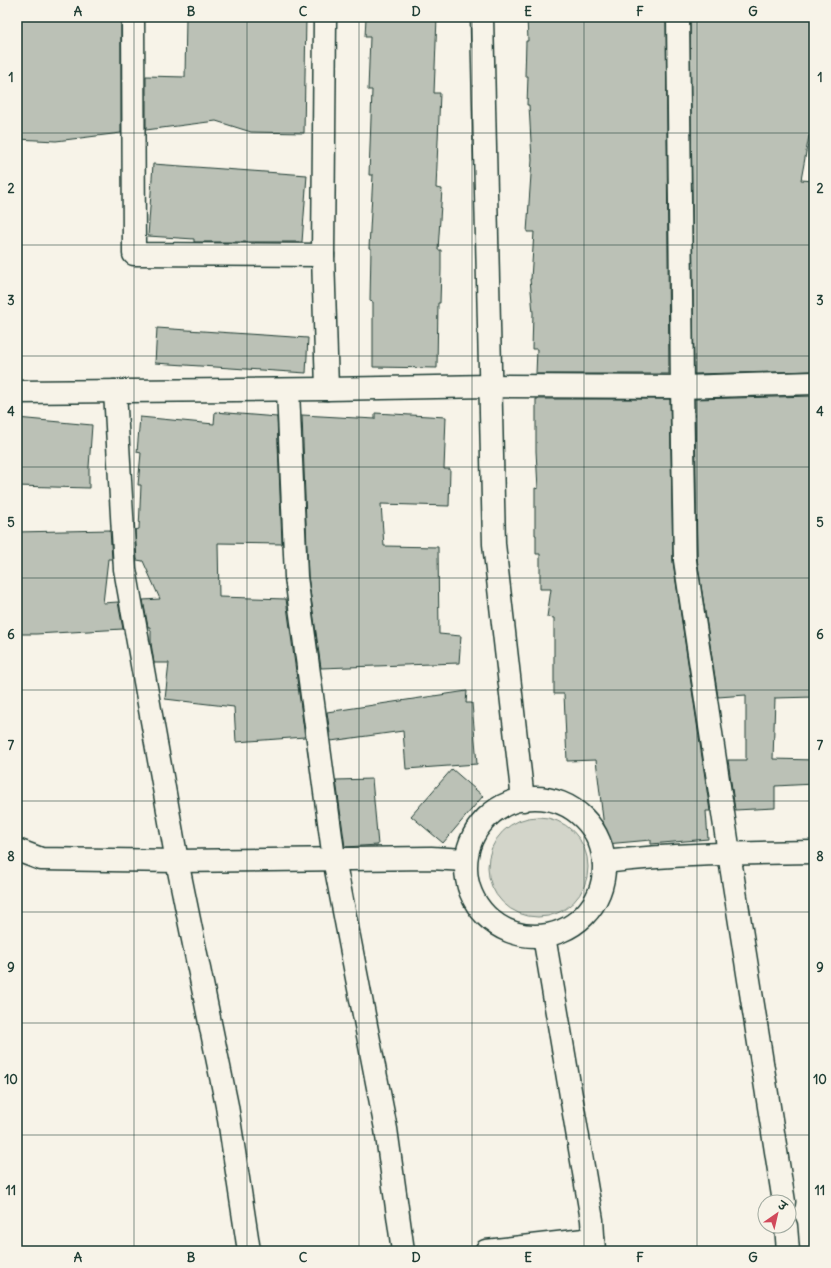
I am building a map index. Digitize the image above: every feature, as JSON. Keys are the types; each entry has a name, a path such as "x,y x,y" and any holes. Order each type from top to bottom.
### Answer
{"street":[{"path":"133,17 134,254 323,255"},
{"path":"325,17 323,255 327,389"},
{"path":"482,17 494,544 523,800"},
{"path":"678,17 685,560 783,1194"},
{"path":"17,392 288,390 490,386 682,387 814,383"},
{"path":"288,390 296,577 334,859 386,1129 404,1251"},
{"path":"115,391 125,569 177,861 227,1106 249,1251"},
{"path":"533,797 557,800 570,806 594,829 604,849 604,884 592,909 573,926 552,935 528,937 504,930 477,906 468,885 465,860 468,848 480,824 500,806 533,797"},
{"path":"17,850 41,859 177,861 431,858 465,860"},
{"path":"604,862 639,858 729,853 814,852"},
{"path":"486,1251 594,1245 592,1220 544,936"},
{"path":"787,1234 788,1251"}],"shaded area":[{"path":"538,817 557,821 573,832 584,848 588,867 584,886 573,902 557,913 538,917 519,913 503,902 492,886 488,867 492,848 503,832 519,821"}],"building":[{"path":"17,17 121,17 121,133 56,141 17,139"},
{"path":"186,17 306,17 304,133 251,132 216,121 146,130 146,76 185,77"},
{"path":"366,17 437,17 434,93 440,93 436,188 442,189 438,250 441,250 441,270 440,303 438,303 437,368 373,367 373,302 370,301 371,248 369,248 373,175 369,175 372,90 368,90 370,37 365,37"},
{"path":"527,17 666,17 669,374 536,374 537,349 532,349 533,313 530,279 534,232 527,232 532,160 529,105 527,105 528,76 525,76 526,41 528,41"},
{"path":"690,17 813,17 814,137 809,136 801,180 814,181 814,371 694,374"},
{"path":"153,164 307,175 302,242 194,242 194,239 148,236"},
{"path":"157,328 308,338 306,373 155,363"},
{"path":"814,396 814,697 775,698 773,759 814,760 814,784 775,786 775,808 735,810 728,760 746,760 746,695 718,697 697,559 695,399"},
{"path":"536,399 670,399 673,562 710,811 706,811 708,839 651,844 651,840 606,844 596,760 567,761 564,694 554,694 554,618 547,617 551,589 540,589 540,554 536,554 535,488 538,489"},
{"path":"215,412 277,417 282,544 218,543 219,597 286,599 305,737 236,742 234,707 165,699 169,663 154,663 151,630 150,627 148,627 143,600 160,599 143,561 137,560 135,530 139,529 141,485 138,485 141,453 137,452 140,417 214,424"},
{"path":"375,413 446,417 444,469 450,469 449,506 381,504 384,546 438,547 439,634 461,636 459,663 321,668 308,576 302,415 375,419"},
{"path":"17,418 92,425 89,488 17,486"},
{"path":"110,530 112,559 108,559 103,603 118,602 123,629 17,634 17,532"},
{"path":"467,691 466,703 472,703 477,764 406,769 403,731 331,741 327,712"},
{"path":"452,769 483,796 443,843 411,816"},
{"path":"372,779 378,845 345,847 336,780"}]}
